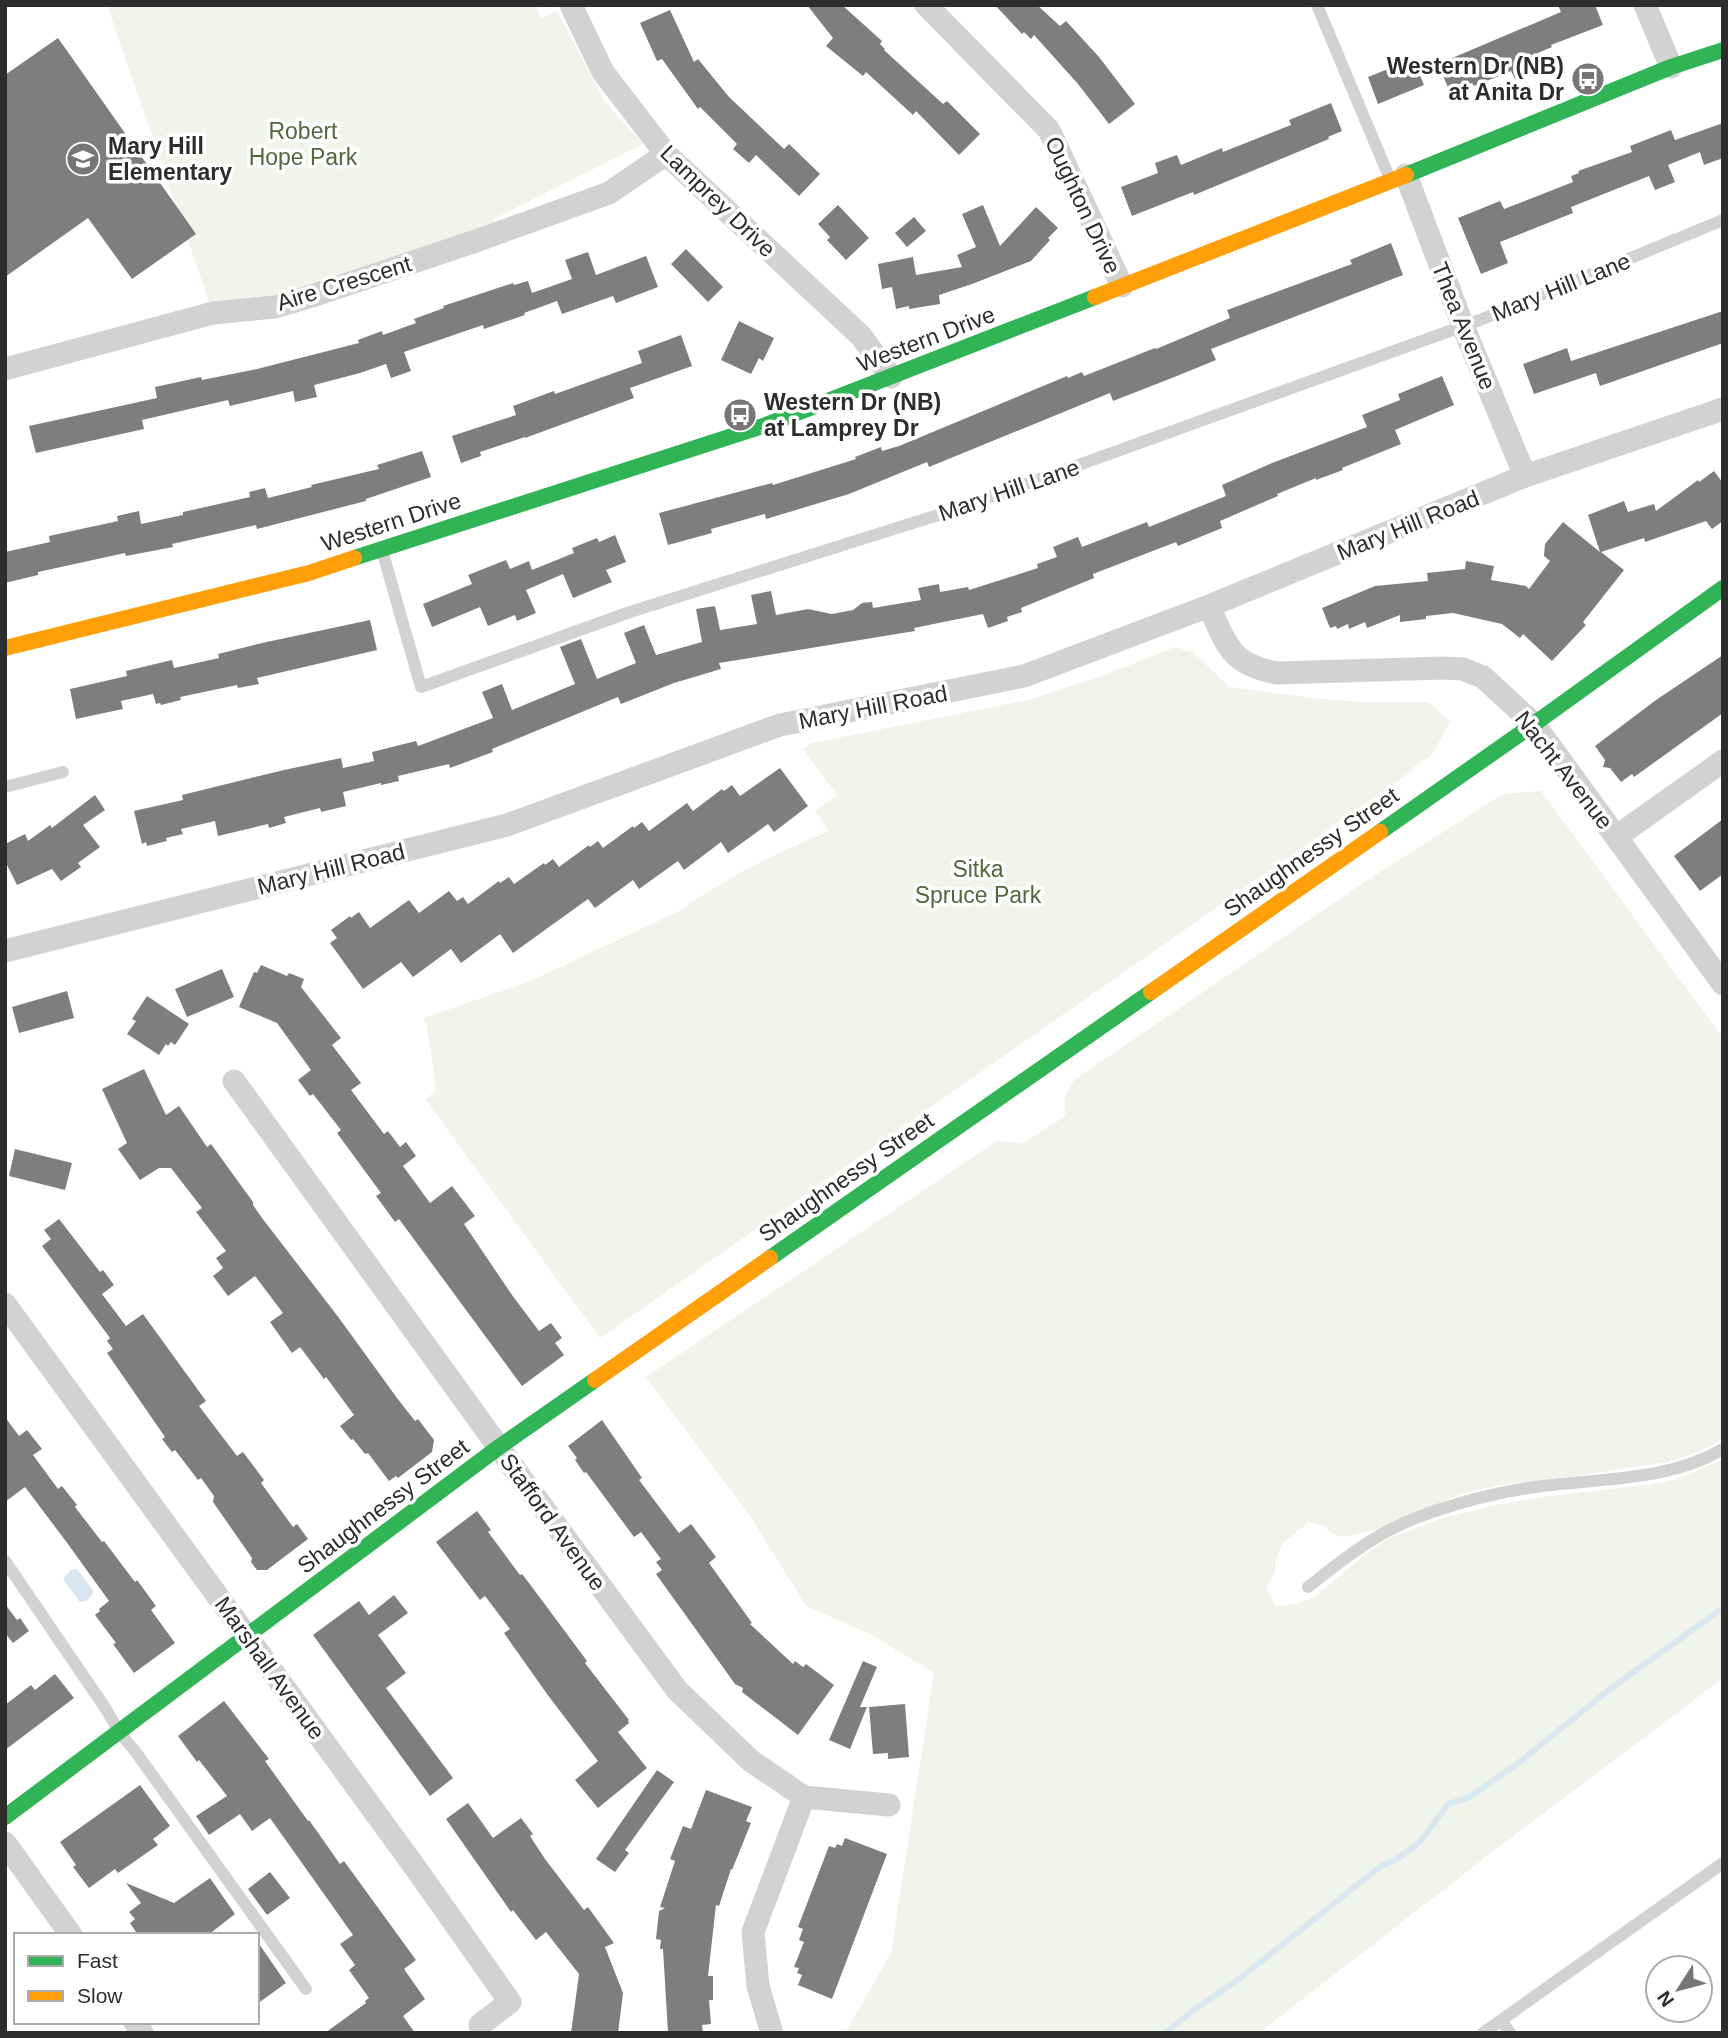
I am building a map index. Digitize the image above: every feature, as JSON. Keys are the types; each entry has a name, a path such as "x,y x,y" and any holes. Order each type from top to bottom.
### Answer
{"main road":[{"name":"Western Drive","path":"5,648 309,573 766,425 1398,178 1671,67 1723,50"},
{"name":"Shaughnessy Street","path":"5,1817 499,1447 1534,724 1723,587"}],"street":[{"name":"Lamprey Drive","path":"571,5 603,72 666,154 861,336 891,377"},
{"name":"Oughton Drive","path":"926,5 1049,130 1122,286"},
{"path":"1645,5 1671,67"},
{"name":"Aire Crescent","path":"5,369 213,313 275,307 312,296 609,193 666,154"},
{"name":"Thea Avenue","path":"1398,178 1464,326 1525,476"},
{"name":"Mary Hill Road","path":"5,951 507,825 780,725 1024,676 1209,606 1525,476 1723,408"},
{"name":"Nacht Avenue","path":"1209,606 1232,652 1242,662 1258,669 1277,673 1444,668 1463,669 1483,677 1534,724 1723,984"},
{"path":"1616,837 1723,761"},
{"name":"Stafford Avenue","path":"234,1081 677,1690 751,1761 804,1797 889,1805"},
{"name":"Marshall Avenue","path":"5,1304 510,2002 480,2025"},
{"path":"771,2030 758,1986 753,1932 804,1797"},
{"path":"5,1843 70,1933"}],"lane":[{"path":"1317,5 1398,178"},
{"name":"Mary Hill Lane","path":"382,549 421,687 630,612 954,510 1464,326 1723,220"},
{"path":"5,787 63,772"},
{"path":"1308,1587 1384,1533 1448,1507 1535,1487 1660,1472 1697,1462 1723,1449"},
{"path":"5,1561 99,1698 119,1732 306,1989"},
{"path":"1483,2033 1723,1863"},
{"path":"1500,2020 1510,2033"}],"green space":[{"name":"Robert Hope Park","path":"107,5 537,5 541,19 557,11 605,102 643,144 494,219 498,233 213,313"},
{"name":"Sitka Spruce Park","path":"1175,647 1193,652 1229,687 1361,702 1429,702 1450,722 1432,755 1412,768 1412,771 600,1338 425,1099 436,1091 424,1018 531,981 681,910 753,866 829,831 815,811 837,795 802,748 808,747 807,744 1032,699 1102,676"},
{"path":"1541,791 1723,1038 1723,1439 1701,1451 1668,1462 1495,1486 1461,1494 1375,1530 1343,1537 1332,1534 1324,1526 1309,1522 1283,1543 1275,1572 1266,1589 1276,1606 1295,1604 1315,1597 1387,1539 1440,1519 1542,1497 1661,1483 1686,1476 1723,1459 1723,1678 1259,2033 845,2033 891,1953 934,1673 868,1633 806,1606 750,1516 646,1377 997,1141 1024,1143 1065,1116 1065,1096 1074,1080 1372,877 1503,794"}],"shaded area":[{"path":"77,1569 94,1592 87,1601 80,1602 63,1579 70,1570"}],"building":[{"path":"807,5 842,5 882,41 880,44 884,50 943,104 947,101 980,134 959,155 916,111 913,115 866,72 863,76 826,46 833,38"},
{"path":"995,5 1037,5 1060,26 1066,21 1099,57 1135,104 1109,124 1034,35 1031,39 1024,32 1022,34"},
{"path":"1558,5 1595,5 1603,25 1551,45 1552,47 1526,58 1532,72 1515,79 1511,71 1474,86 1472,83 1450,92 1438,64 1561,12"},
{"path":"670,10 694,62 698,59 729,97 784,149 789,144 820,174 799,196 756,155 749,163 733,149 737,144 700,107 698,109 662,59 657,61 640,23"},
{"path":"58,38 196,234 132,279 88,218 5,277 5,75"},
{"path":"1413,59 1424,85 1378,104 1368,77"},
{"path":"1331,103 1342,131 1328,137 1329,139 1194,195 1193,192 1132,216 1121,187 1158,173 1155,163 1177,155 1181,165 1222,148 1223,152 1291,125 1289,120"},
{"path":"1723,123 1723,158 1704,165 1700,152 1668,165 1675,182 1655,190 1649,176 1571,207 1573,213 1500,242 1508,263 1481,274 1458,218 1500,201 1504,209 1573,182 1571,176 1579,173 1578,171 1632,152 1630,146 1671,130 1675,140"},
{"path":"838,205 869,238 846,260 827,240 830,237 818,224"},
{"path":"983,205 1000,246 1036,207 1058,228 1031,261 939,295 940,304 896,309 892,287 882,289 878,264 913,257 916,275 962,267 957,255 976,247 962,214"},
{"path":"914,217 926,231 907,247 895,233"},
{"path":"1391,243 1403,275 1211,349 1216,360 1113,401 1110,393 929,467 927,462 849,494 766,519 765,514 711,529 712,533 668,545 659,513 772,483 773,485 856,459 855,457 881,447 882,451 899,446 1067,376 1068,378 1082,372 1084,376 1156,349 1230,318 1227,310 1352,264 1350,260"},
{"path":"686,249 723,287 708,302 671,264"},
{"path":"588,252 596,275 646,256 658,287 616,303 613,296 562,314 557,301 484,329 483,325 404,352 411,371 391,378 386,364 314,385 317,397 295,402 293,391 230,406 228,400 142,420 144,429 36,453 29,426 157,398 155,387 257,369 359,343 358,340 382,331 383,335 416,323 414,319 444,308 443,306 513,283 514,285 528,281 532,293 572,279 565,260"},
{"path":"1723,311 1723,343 1600,386 1596,373 1534,394 1523,364 1567,348 1571,361"},
{"path":"739,321 774,338 763,361 759,358 751,374 721,360"},
{"path":"681,335 692,366 630,388 634,398 480,452 481,456 461,463 452,436 516,415 513,406 642,363 638,351"},
{"path":"1442,376 1454,405 1395,430 1401,444 1342,468 1343,470 1277,494 1278,496 1220,521 1222,528 1178,546 1176,542 1093,574 1094,578 1021,608 1022,612 1007,617 1008,621 988,628 983,614 914,628 915,631 719,663 721,669 674,683 621,704 618,697 450,768 449,764 398,776 399,781 343,792 346,806 321,812 320,808 284,817 286,823 269,828 268,824 218,836 215,821 181,829 183,834 166,838 167,841 147,846 146,842 142,844 134,811 183,800 182,795 284,770 341,758 343,768 374,761 372,752 416,741 418,746 493,718 482,692 502,684 512,710 575,684 560,647 581,639 597,679 636,663 624,633 644,625 656,655 702,642 696,609 715,606 720,630 757,624 751,595 771,591 776,615 808,609 832,614 853,610 862,603 872,602 873,608 921,600 918,588 939,584 940,592 968,587 969,590 1038,568 1037,564 1057,557 1053,547 1078,537 1082,547 1147,522 1149,527 1226,496 1222,485 1367,427 1362,415 1400,400 1398,394"},
{"path":"422,451 431,477 366,501 257,529 256,525 172,544 173,547 126,556 125,553 38,572 38,575 5,583 5,552 50,542 49,536 118,521 117,516 139,511 141,524 183,515 183,512 250,497 249,492 265,488 268,498 379,469 377,465"},
{"path":"1714,471 1723,483 1723,521 1712,529 1706,521 1645,542 1644,538 1601,552 1624,570 1583,622 1586,625 1552,661 1523,634 1520,638 1502,624 1453,613 1400,622 1400,615 1367,628 1365,622 1349,629 1348,624 1337,629 1336,626 1330,628 1322,608 1375,586 1428,581 1427,573 1465,569 1466,561 1494,566 1491,580 1526,586 1529,589 1550,561 1544,556 1545,544 1563,522 1600,552 1588,515 1624,501 1628,512 1654,504 1656,511"},
{"path":"615,535 626,562 606,570 612,582 573,598 563,574 526,590 536,613 517,621 515,615 488,626 480,607 432,627 423,604 472,584 468,575 506,560 510,569 529,561 532,570 574,553 572,548 597,538 599,542"},
{"path":"370,620 377,650 257,678 259,684 238,688 237,685 180,697 181,700 161,705 156,704 153,694 121,701 123,709 76,719 70,689 127,676 126,671 172,660 174,668 219,658 218,654 262,643"},
{"path":"1723,655 1723,713 1634,777 1632,774 1621,782 1610,768 1603,767 1605,760 1595,746 1656,700"},
{"path":"780,768 808,806 774,832 768,824 728,853 721,842 684,870 678,861 639,889 633,880 595,908 588,899 513,953 500,934 461,963 451,949 413,977 401,962 363,989 330,943 337,938 331,930 359,912 370,928 409,900 419,913 449,891 457,901 463,897 468,904 499,881 500,883 509,877 514,884 553,859 559,867 589,845 590,847 598,841 603,848 642,822 649,831 687,803 693,811 722,789 724,791 732,785 740,796"},
{"path":"95,795 105,810 83,825 100,847 78,863 81,867 61,881 52,869 17,885 5,861 5,844 25,834 28,841 50,825 52,828"},
{"path":"1723,819 1723,874 1700,891 1674,856"},
{"path":"261,965 287,976 289,973 304,979 301,987 341,1038 332,1045 361,1083 351,1090 384,1134 388,1131 400,1147 406,1142 416,1156 403,1166 430,1203 452,1186 475,1216 464,1224 512,1295 539,1331 551,1323 562,1338 555,1343 564,1355 522,1386 399,1219 395,1222 376,1196 381,1193 337,1133 341,1130 313,1094 310,1096 298,1080 311,1070 277,1023 239,1007 254,972 257,973"},
{"path":"222,969 234,997 187,1017 175,989"},
{"path":"67,991 74,1018 19,1033 12,1007"},
{"path":"147,996 189,1024 175,1045 171,1042 168,1046 166,1044 159,1055 127,1034 136,1021 132,1019"},
{"path":"144,1069 166,1115 179,1106 207,1147 211,1144 262,1218 397,1398 434,1440 432,1452 398,1478 396,1476 389,1481 368,1453 365,1454 340,1426 354,1415 300,1347 292,1353 270,1322 283,1313 255,1276 228,1296 213,1276 223,1268 216,1258 226,1251 196,1212 202,1208 171,1168 159,1168 140,1180 118,1149 127,1143 102,1089"},
{"path":"15,1149 72,1163 65,1190 9,1176"},
{"path":"59,1219 100,1272 103,1270 114,1285 102,1294 126,1326 143,1314 206,1401 199,1406 237,1456 243,1452 264,1480 261,1483 293,1527 297,1524 308,1539 267,1570 257,1570 251,1562 252,1558 213,1502 214,1496 201,1478 198,1480 175,1450 172,1452 162,1439 165,1437 107,1353 113,1349 107,1341 110,1338 42,1246 51,1239 44,1230"},
{"path":"5,1417 19,1436 27,1430 42,1449 33,1455 58,1489 62,1486 77,1505 75,1507 135,1582 137,1580 156,1606 151,1610 175,1643 134,1673 95,1615 109,1601 65,1540 25,1487 5,1502"},
{"path":"602,1420 642,1478 639,1480 679,1533 691,1524 716,1557 709,1563 752,1623 750,1624 793,1664 795,1661 803,1667 806,1664 834,1685 798,1735 735,1684 656,1574 662,1570 656,1562 661,1559 641,1532 634,1537 575,1460 577,1458 568,1446"},
{"path":"477,1511 491,1530 488,1532 532,1587 629,1720 618,1732 647,1768 598,1808 575,1780 598,1761 504,1633 510,1629 485,1596 480,1600 436,1542"},
{"path":"394,1595 408,1613 378,1635 406,1673 386,1688 453,1778 430,1796 313,1635 359,1601 369,1615"},
{"path":"5,1604 29,1631 13,1643 5,1633"},
{"path":"863,1661 877,1667 860,1707 867,1707 850,1749 829,1740"},
{"path":"55,1674 74,1698 5,1750 5,1705 31,1685 35,1690"},
{"path":"224,1701 269,1759 265,1761 308,1821 340,1864 344,1861 416,1960 404,1969 425,1999 403,2016 415,2033 325,2033 369,1998 349,1970 355,1965 340,1944 353,1935 270,1818 252,1831 240,1814 209,1835 196,1816 227,1796 178,1736"},
{"path":"905,1704 909,1757 888,1759 888,1753 873,1754 869,1707"},
{"path":"657,1770 674,1782 625,1850 629,1853 615,1872 596,1859"},
{"path":"140,1785 170,1826 153,1839 158,1845 118,1873 115,1869 89,1888 73,1867 76,1865 60,1842"},
{"path":"706,1790 752,1807 746,1821 751,1823 731,1869 719,1906 716,1905 708,1976 713,1976 713,2000 709,2000 711,2024 702,2025 703,2033 668,2033 663,1949 660,1949 661,1940 656,1939 659,1911 665,1908 660,1907 675,1861 670,1859 683,1826 691,1829"},
{"path":"468,1803 493,1838 521,1818 533,1834 530,1836 545,1859 584,1910 588,1907 614,1943 605,1947 623,1993 618,2033 571,2033 579,1974 546,1932 536,1940 513,1910 511,1912 446,1819"},
{"path":"845,1838 887,1854 832,1999 798,1985 802,1975 797,1973 799,1968 794,1967 804,1942 799,1940 803,1929 798,1927 829,1846 842,1846"},
{"path":"270,1872 290,1898 267,1915 248,1889"},
{"path":"210,1878 235,1914 211,1933 137,1933 130,1923 135,1919 129,1912 141,1903 126,1883 174,1903"},
{"path":"259,1944 286,1983 259,2003"}],"waterway":[{"path":"1165,2033 1239,1979 1381,1866 1397,1859 1421,1841 1448,1804 1468,1798 1517,1764 1610,1689 1723,1608"}],"traffic: fast":[{"path":"1406,175 1671,67 1723,50"},
{"path":"354,558 766,425 1095,297"},
{"path":"1380,832 1723,588"},
{"path":"770,1258 1151,992"},
{"path":"5,1817 499,1447 595,1380"}],"traffic: slow":[{"path":"1095,297 1406,175"},
{"path":"5,648 309,573 354,558"},
{"path":"1151,992 1380,832"},
{"path":"595,1380 770,1258"}],"place":[{"name":"Western Dr (NB) at Anita Dr","path":"1588,79"},
{"name":"Mary Hill Elementary","path":"83,159"},
{"name":"Western Dr (NB) at Lamprey Dr","path":"740,415"}]}
